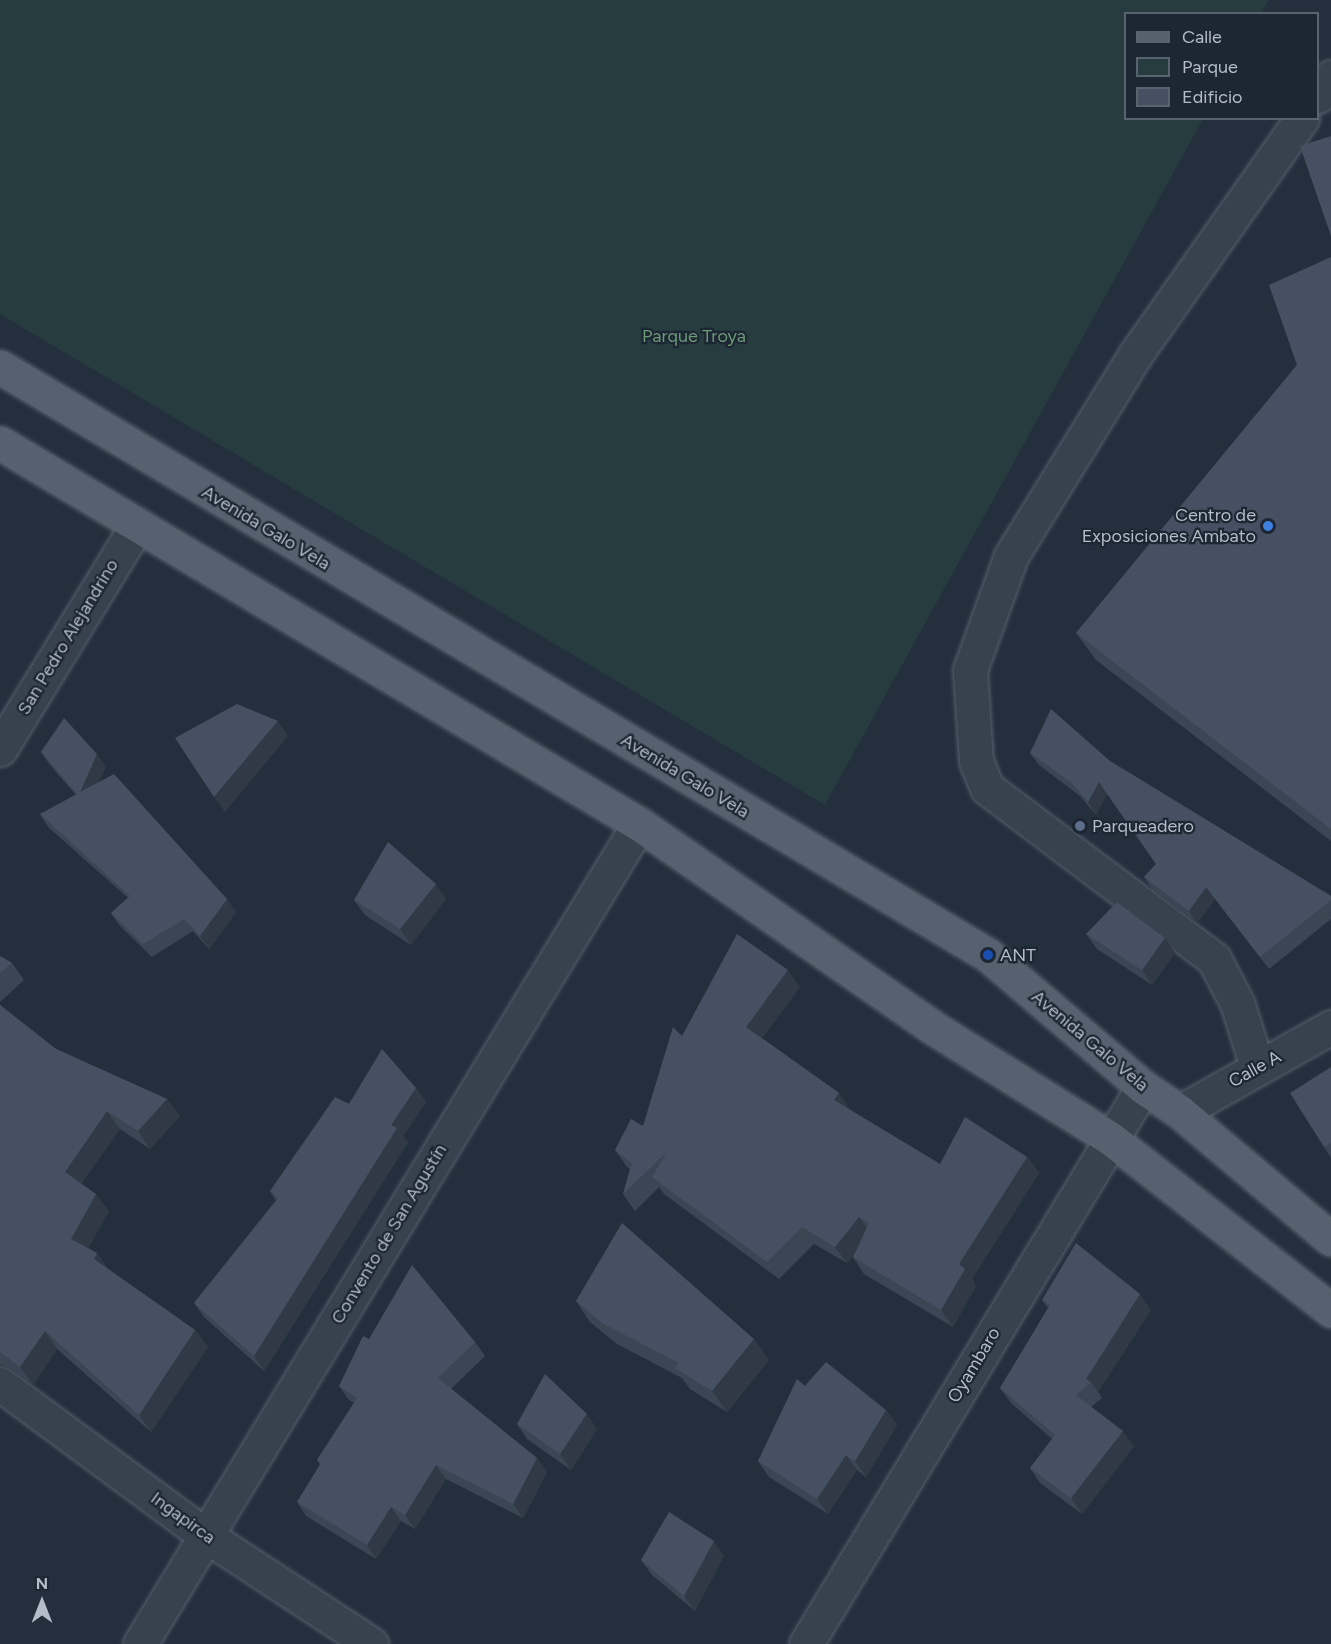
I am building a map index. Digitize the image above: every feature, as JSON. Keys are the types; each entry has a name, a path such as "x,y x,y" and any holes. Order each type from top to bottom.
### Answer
{"main road":[{"name":"Avenida Galo Vela","path":"0,367 988,955 1143,1087 1180,1112 1331,1239"},
{"path":"0,443 639,824 932,1027 1111,1139 1331,1311"}],"street":[{"path":"1319,93 1331,77"},
{"path":"1257,1066 1237,1003 1214,959 987,788 976,761 970,670 1011,556 1135,355 1301,120"},
{"name":"San Pedro Alejandrino","path":"0,749 137,525"},
{"name":"Convento de San Agustín","path":"140,1644 639,824"},
{"name":"Calle A","path":"1180,1112 1257,1066 1331,1027"},
{"name":"Oyambaro","path":"806,1644 1143,1087"},
{"name":"Ingapirca","path":"0,1384 205,1534 371,1644"}],"green space":[{"name":"Parque Troya","path":"0,0 1269,0 1262,12 1124,12 1124,120 1202,120 825,805 0,314"}],"building":[{"path":"1331,136 1331,236 1300,146"},
{"name":"Centro de Exposiciones Ambato","path":"1331,257 1331,829 1076,633 1297,365 1269,285"},
{"path":"237,704 278,721 214,797 175,738"},
{"path":"1051,709 1110,761 1331,896 1331,900 1260,957 1206,887 1189,911 1144,877 1156,864 1099,782 1088,802 1072,783 1030,753"},
{"path":"64,718 97,754 80,792 114,774 227,899 200,936 184,919 143,944 111,913 130,896 40,814 77,794 41,752"},
{"path":"388,842 436,884 400,929 354,900"},
{"path":"1117,902 1165,938 1142,970 1086,934"},
{"path":"737,934 788,970 746,1027 839,1093 834,1100 940,1164 965,1117 1027,1157 959,1264 965,1269 941,1310 853,1257 869,1223 859,1217 835,1247 802,1227 767,1262 652,1177 667,1152 623,1194 632,1163 615,1150 631,1119 643,1126 673,1027 682,1036"},
{"path":"0,956 12,963 0,973"},
{"path":"0,1005 56,1049 167,1099 138,1131 107,1111 65,1172 96,1194 71,1239 97,1253 94,1259 195,1330 139,1415 45,1331 20,1367 0,1352"},
{"path":"382,1049 416,1088 391,1125 397,1128 254,1356 194,1303 278,1198 270,1191 335,1097 349,1104"},
{"path":"1331,1067 1331,1143 1324,1147 1290,1093"},
{"path":"622,1223 754,1339 712,1391 675,1368 679,1363 602,1323 576,1301"},
{"path":"1076,1243 1140,1294 1086,1379 1091,1382 1076,1395 1123,1431 1071,1498 1030,1468 1055,1435 1000,1388 1050,1305 1042,1300"},
{"path":"412,1265 475,1342 438,1378 537,1458 513,1504 436,1465 405,1515 391,1507 367,1545 297,1502 321,1463 317,1460 357,1398 339,1386 363,1336 369,1339"},
{"path":"826,1362 886,1410 855,1461 846,1455 817,1499 758,1461 797,1379 805,1386"},
{"path":"545,1374 587,1414 560,1454 517,1424"},
{"path":"669,1512 714,1541 684,1596 641,1560"}],"place":[{"name":"Centro de Exposiciones Ambato","path":"1268,526"},
{"name":"Parqueadero","path":"1080,826"},
{"name":"ANT","path":"988,955"}]}
